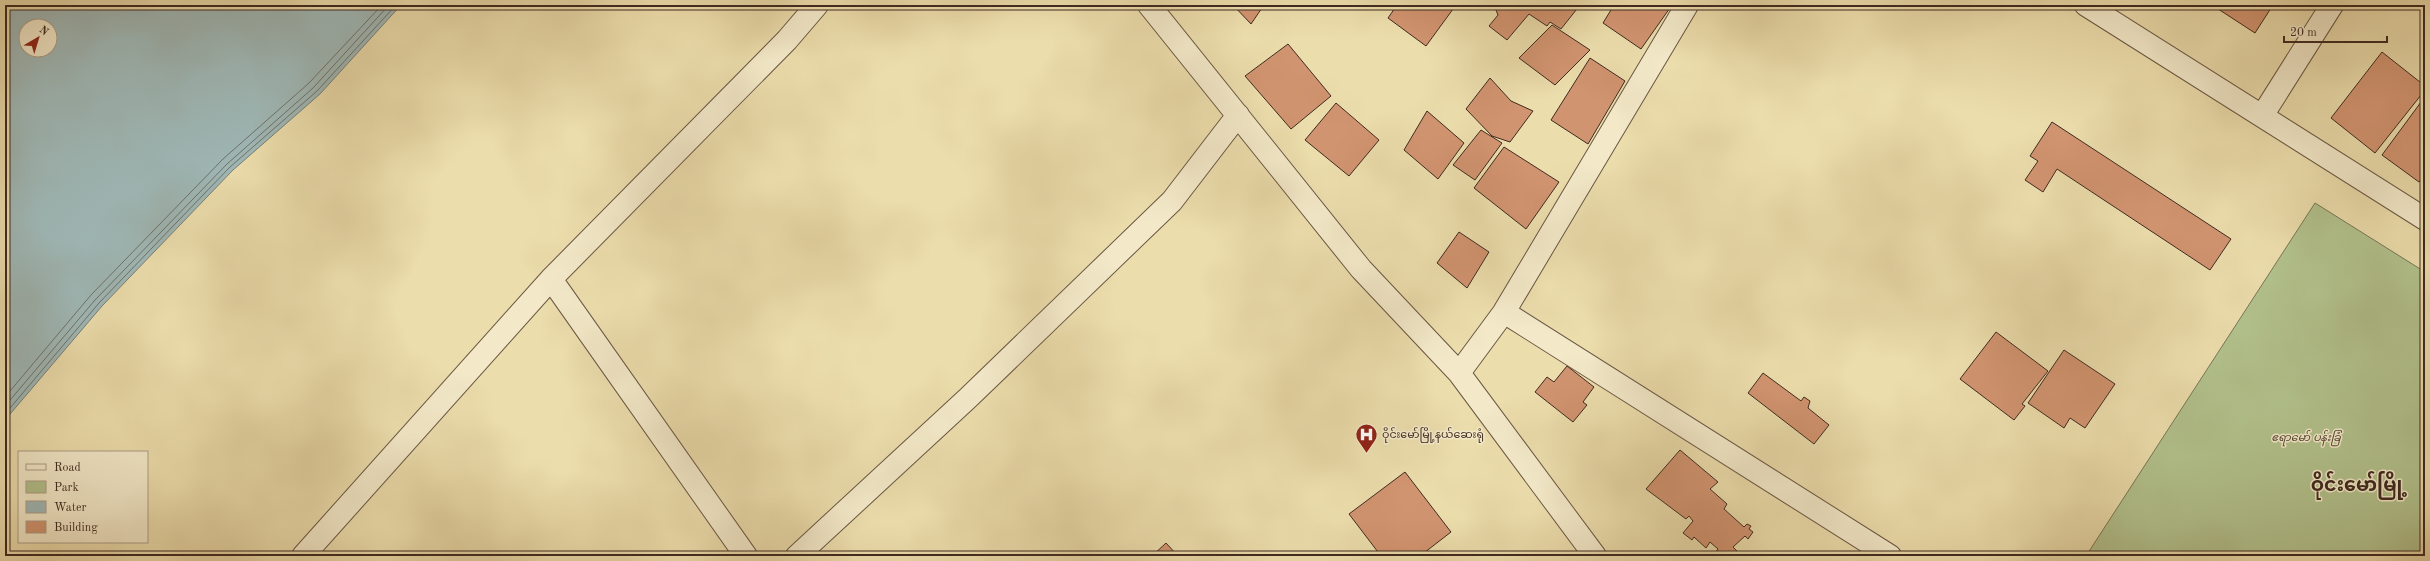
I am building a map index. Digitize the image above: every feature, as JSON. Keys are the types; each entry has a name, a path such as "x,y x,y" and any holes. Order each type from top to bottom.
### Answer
{"street":[{"path":"303,556 551,279 787,40 817,5"},
{"path":"1149,5 1361,269 1459,373 1594,556"},
{"path":"1459,373 1504,312 1687,5"},
{"path":"2086,5 2425,219"},
{"path":"2262,116 2332,5"},
{"path":"797,556 968,398 1172,201 1238,115"},
{"path":"551,279 746,556"},
{"path":"1504,312 1890,556"}],"green space":[{"name":"ဧရာမော် ပန်းခြံ","path":"2315,203 2425,272 2425,556 2086,556"}],"water":[{"path":"5,5 401,5 320,94 233,170 102,306 5,420"}],"building":[{"path":"1233,5 1264,5 1251,24"},
{"path":"1397,5 1456,5 1426,46 1388,18"},
{"path":"1500,5 1580,5 1561,29 1550,22 1547,26 1529,14 1507,40 1489,26 1498,15 1496,10"},
{"path":"1614,5 1672,5 1641,49 1603,23"},
{"path":"2212,5 2273,5 2255,33"},
{"path":"1552,25 1590,50 1555,85 1519,58"},
{"path":"1288,44 1331,96 1291,129 1245,76"},
{"path":"2382,52 2425,86 2425,90 2375,153 2331,118"},
{"path":"1590,58 1625,81 1588,144 1551,120"},
{"path":"1490,78 1511,101 1533,111 1510,142 1492,136 1466,109"},
{"path":"2424,98 2425,140 2421,146 2425,149 2425,174 2419,182 2382,155"},
{"path":"1336,103 1379,140 1349,176 1305,140"},
{"path":"1427,111 1464,143 1438,179 1404,150"},
{"path":"2052,122 2231,239 2210,270 2057,169 2043,192 2025,180 2038,161 2030,156"},
{"path":"1481,130 1502,143 1475,180 1453,165"},
{"path":"1504,147 1559,182 1526,229 1474,188"},
{"path":"1459,232 1489,252 1467,288 1437,263"},
{"path":"1996,332 2048,371 2022,404 2025,406 2014,420 1960,379"},
{"path":"2064,350 2115,384 2085,428 2070,418 2064,428 2028,403"},
{"path":"1567,366 1594,387 1583,402 1587,405 1573,422 1535,392 1547,377 1554,382"},
{"path":"1763,373 1801,401 1804,397 1810,401 1808,408 1829,425 1814,444 1748,393"},
{"path":"1680,450 1718,482 1710,489 1727,504 1724,509 1744,527 1747,524 1751,526 1749,529 1753,532 1748,539 1745,536 1733,547 1742,556 1718,556 1715,553 1718,549 1710,542 1706,548 1694,537 1692,540 1683,533 1693,521 1689,516 1686,519 1646,489"},
{"path":"1405,472 1451,532 1420,556 1381,556 1349,514"},
{"path":"1166,543 1178,556 1152,556"}],"place":[{"name":"ဝိုင်းမော်မြို့နယ်ဆေးရုံ","path":"1366,454"}],"district":[{"name":"ဝိုင်းမော်မြို့","path":"2359,484"}]}
